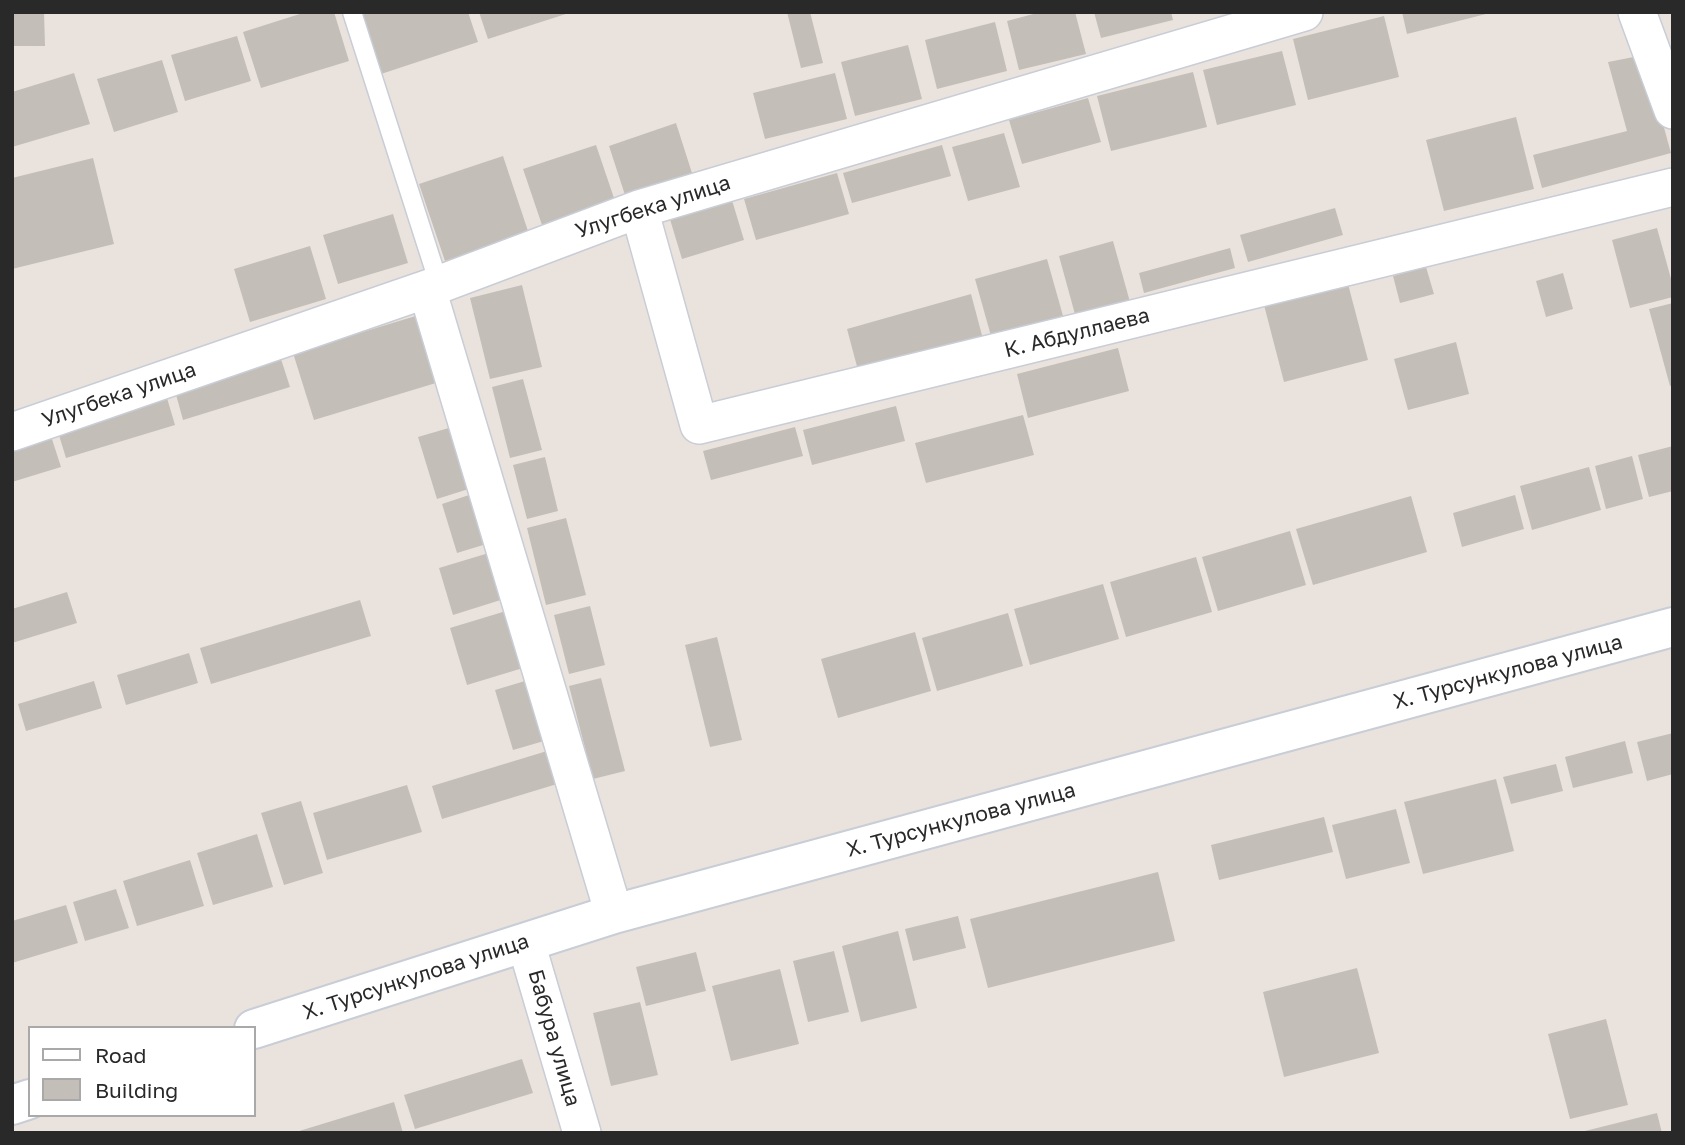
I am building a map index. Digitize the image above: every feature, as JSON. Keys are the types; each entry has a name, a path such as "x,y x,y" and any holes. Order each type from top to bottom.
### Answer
{"street":[{"name":"Улугбека улица","path":"12,432 433,286 639,209 1304,12"},
{"path":"1637,12 1673,110"},
{"name":"К. Абдуллаева","path":"639,209 699,425 1673,187"},
{"path":"433,286 614,914"},
{"name":"Х. Турсункулова улица","path":"256,1028 614,914 1673,627"},
{"name":"Бабура улица","path":"526,943 582,1133"}],"lane":[{"path":"352,12 433,286"}],"building":[{"path":"12,12 44,12 45,46 12,46"},
{"path":"306,12 334,12 349,61 261,88 243,32"},
{"path":"361,12 468,12 478,42 381,74"},
{"path":"479,12 568,12 569,13 488,39"},
{"path":"787,12 810,12 823,63 801,68"},
{"path":"1041,12 1075,12 1086,54 1019,70 1007,21"},
{"path":"1094,12 1171,12 1173,20 1101,38"},
{"path":"1402,12 1490,12 1490,13 1407,34"},
{"path":"1384,16 1399,77 1308,100 1293,39"},
{"path":"995,22 1007,71 937,89 925,40"},
{"path":"237,36 251,81 185,101 171,55"},
{"path":"908,45 922,99 855,116 841,62"},
{"path":"1282,51 1296,105 1217,125 1203,70"},
{"path":"1644,55 1671,153 1542,188 1533,155 1627,131 1608,62"},
{"path":"162,60 178,112 114,132 97,79"},
{"path":"1193,72 1207,127 1111,151 1097,96"},
{"path":"74,73 90,124 12,147 12,92"},
{"path":"835,73 847,119 765,139 753,93"},
{"path":"1088,98 1101,142 1022,164 1009,120"},
{"path":"1516,117 1534,189 1444,211 1426,140"},
{"path":"676,123 692,173 625,195 609,146"},
{"path":"1004,133 1020,187 968,201 952,147"},
{"path":"596,145 615,201 542,225 523,169"},
{"path":"942,145 951,176 852,203 843,173"},
{"path":"503,156 529,234 445,261 419,184"},
{"path":"93,158 114,244 12,269 12,178"},
{"path":"837,173 849,214 756,240 744,199"},
{"path":"731,197 744,240 682,259 669,216"},
{"path":"1335,208 1343,235 1248,262 1240,235"},
{"path":"393,214 408,263 338,284 323,235"},
{"path":"1657,228 1673,286 1673,297 1630,308 1612,240"},
{"path":"1113,241 1130,302 1076,318 1059,256"},
{"path":"310,246 326,299 250,322 234,269"},
{"path":"1230,248 1235,268 1144,293 1139,273"},
{"path":"1047,259 1065,323 993,343 975,279"},
{"path":"1426,267 1434,294 1400,303 1393,276"},
{"path":"1563,273 1573,309 1546,317 1536,281"},
{"path":"1348,284 1368,360 1284,382 1264,305"},
{"path":"522,285 542,367 490,379 470,298"},
{"path":"971,294 983,339 859,374 847,329"},
{"path":"1673,303 1673,385 1670,386 1649,309"},
{"path":"429,312 449,379 314,420 293,353"},
{"path":"1456,342 1469,394 1408,410 1394,359"},
{"path":"1118,348 1129,391 1028,418 1017,374"},
{"path":"281,359 290,387 183,420 175,391"},
{"path":"523,379 542,450 510,458 492,387"},
{"path":"167,398 175,425 66,458 58,432"},
{"path":"896,406 905,441 812,465 803,430"},
{"path":"1023,415 1034,455 926,483 915,443"},
{"path":"459,425 478,486 437,499 418,437"},
{"path":"795,427 803,456 711,480 703,451"},
{"path":"51,436 61,467 12,482 12,448"},
{"path":"1673,446 1673,491 1649,497 1638,455"},
{"path":"1632,456 1643,499 1606,509 1595,466"},
{"path":"545,457 558,511 527,519 513,465"},
{"path":"1589,467 1601,510 1532,530 1520,486"},
{"path":"478,492 493,542 457,553 442,504"},
{"path":"1515,495 1524,529 1462,547 1453,513"},
{"path":"1411,496 1427,552 1313,585 1296,529"},
{"path":"566,518 586,595 546,605 527,528"},
{"path":"1290,531 1306,585 1218,611 1202,557"},
{"path":"492,552 507,598 453,615 439,568"},
{"path":"1196,557 1212,612 1126,637 1110,582"},
{"path":"1103,584 1119,639 1030,665 1014,609"},
{"path":"67,592 77,623 12,643 12,609"},
{"path":"360,600 371,636 211,684 200,648"},
{"path":"590,606 605,665 569,674 554,615"},
{"path":"506,611 523,668 467,685 450,628"},
{"path":"1008,613 1023,666 937,691 922,638"},
{"path":"915,632 931,691 838,718 821,659"},
{"path":"717,637 742,740 710,747 685,645"},
{"path":"189,653 198,683 126,705 117,675"},
{"path":"601,678 625,771 593,779 569,686"},
{"path":"94,681 102,708 26,731 18,704"},
{"path":"525,681 544,741 513,750 495,690"},
{"path":"1673,733 1673,774 1647,781 1637,742"},
{"path":"1625,741 1633,773 1573,788 1565,757"},
{"path":"547,751 557,784 442,819 432,786"},
{"path":"1556,764 1563,791 1511,804 1503,777"},
{"path":"1496,779 1514,851 1423,874 1404,802"},
{"path":"407,785 422,832 327,860 313,813"},
{"path":"301,801 323,873 284,885 261,813"},
{"path":"1396,809 1410,863 1346,879 1332,825"},
{"path":"1324,817 1333,852 1219,880 1211,845"},
{"path":"257,834 273,887 213,905 197,853"},
{"path":"190,860 204,906 137,926 123,881"},
{"path":"1158,872 1175,941 988,988 970,919"},
{"path":"116,889 129,928 85,941 73,902"},
{"path":"66,905 78,943 12,963 12,921"},
{"path":"958,916 966,948 913,961 905,929"},
{"path":"898,931 917,1008 861,1022 842,946"},
{"path":"834,951 849,1012 808,1022 793,961"},
{"path":"696,952 706,991 646,1006 636,967"},
{"path":"1357,968 1379,1053 1284,1077 1263,992"},
{"path":"780,969 799,1044 731,1061 712,986"},
{"path":"640,1002 658,1075 611,1086 593,1013"},
{"path":"1606,1019 1628,1105 1570,1119 1548,1034"},
{"path":"522,1059 533,1093 415,1129 404,1095"},
{"path":"394,1102 403,1133 296,1133 296,1132"},
{"path":"1657,1113 1662,1133 1581,1133 1581,1132"}]}
